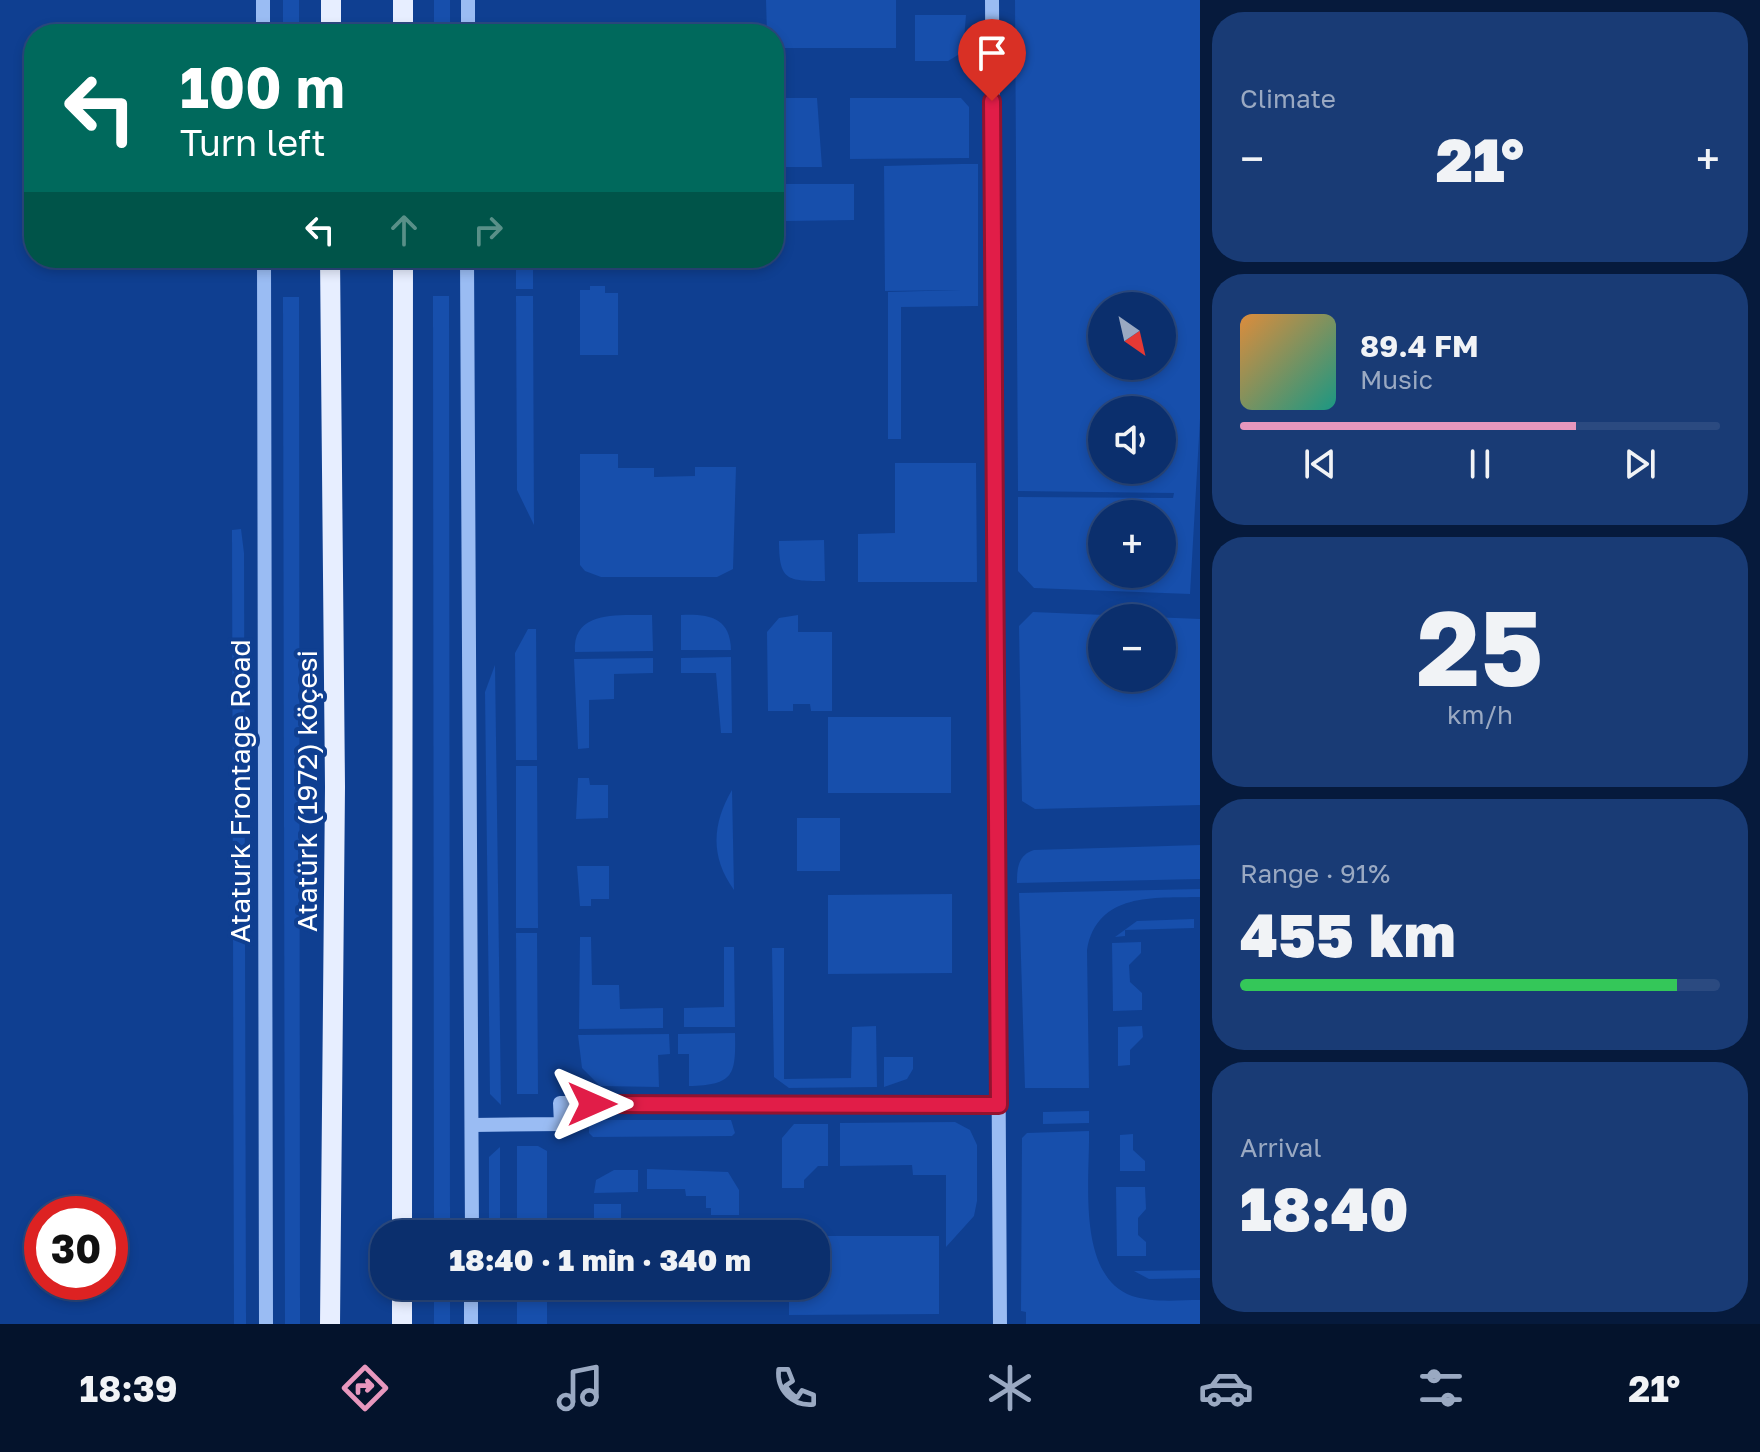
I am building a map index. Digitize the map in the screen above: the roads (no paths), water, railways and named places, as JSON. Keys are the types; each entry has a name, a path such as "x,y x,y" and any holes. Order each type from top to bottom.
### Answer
{"main road":[{"path":"331,0 331,24"},
{"path":"403,0 403,24"},
{"name":"Atatürk (1972) köçesi","path":"330,268 335,787 330,1324"},
{"path":"402,1220 403,268"},
{"path":"402,1300 402,1324"}],"street":[{"path":"263,0 263,24"},
{"path":"468,0 468,24"},
{"path":"992,0 1000,1324"},
{"name":"Ataturk Frontage Road","path":"264,268 266,1324"},
{"path":"467,268 472,1220"},
{"path":"472,1125 561,1124 560,1103 999,1105"},
{"path":"471,1300 471,1324"}]}
